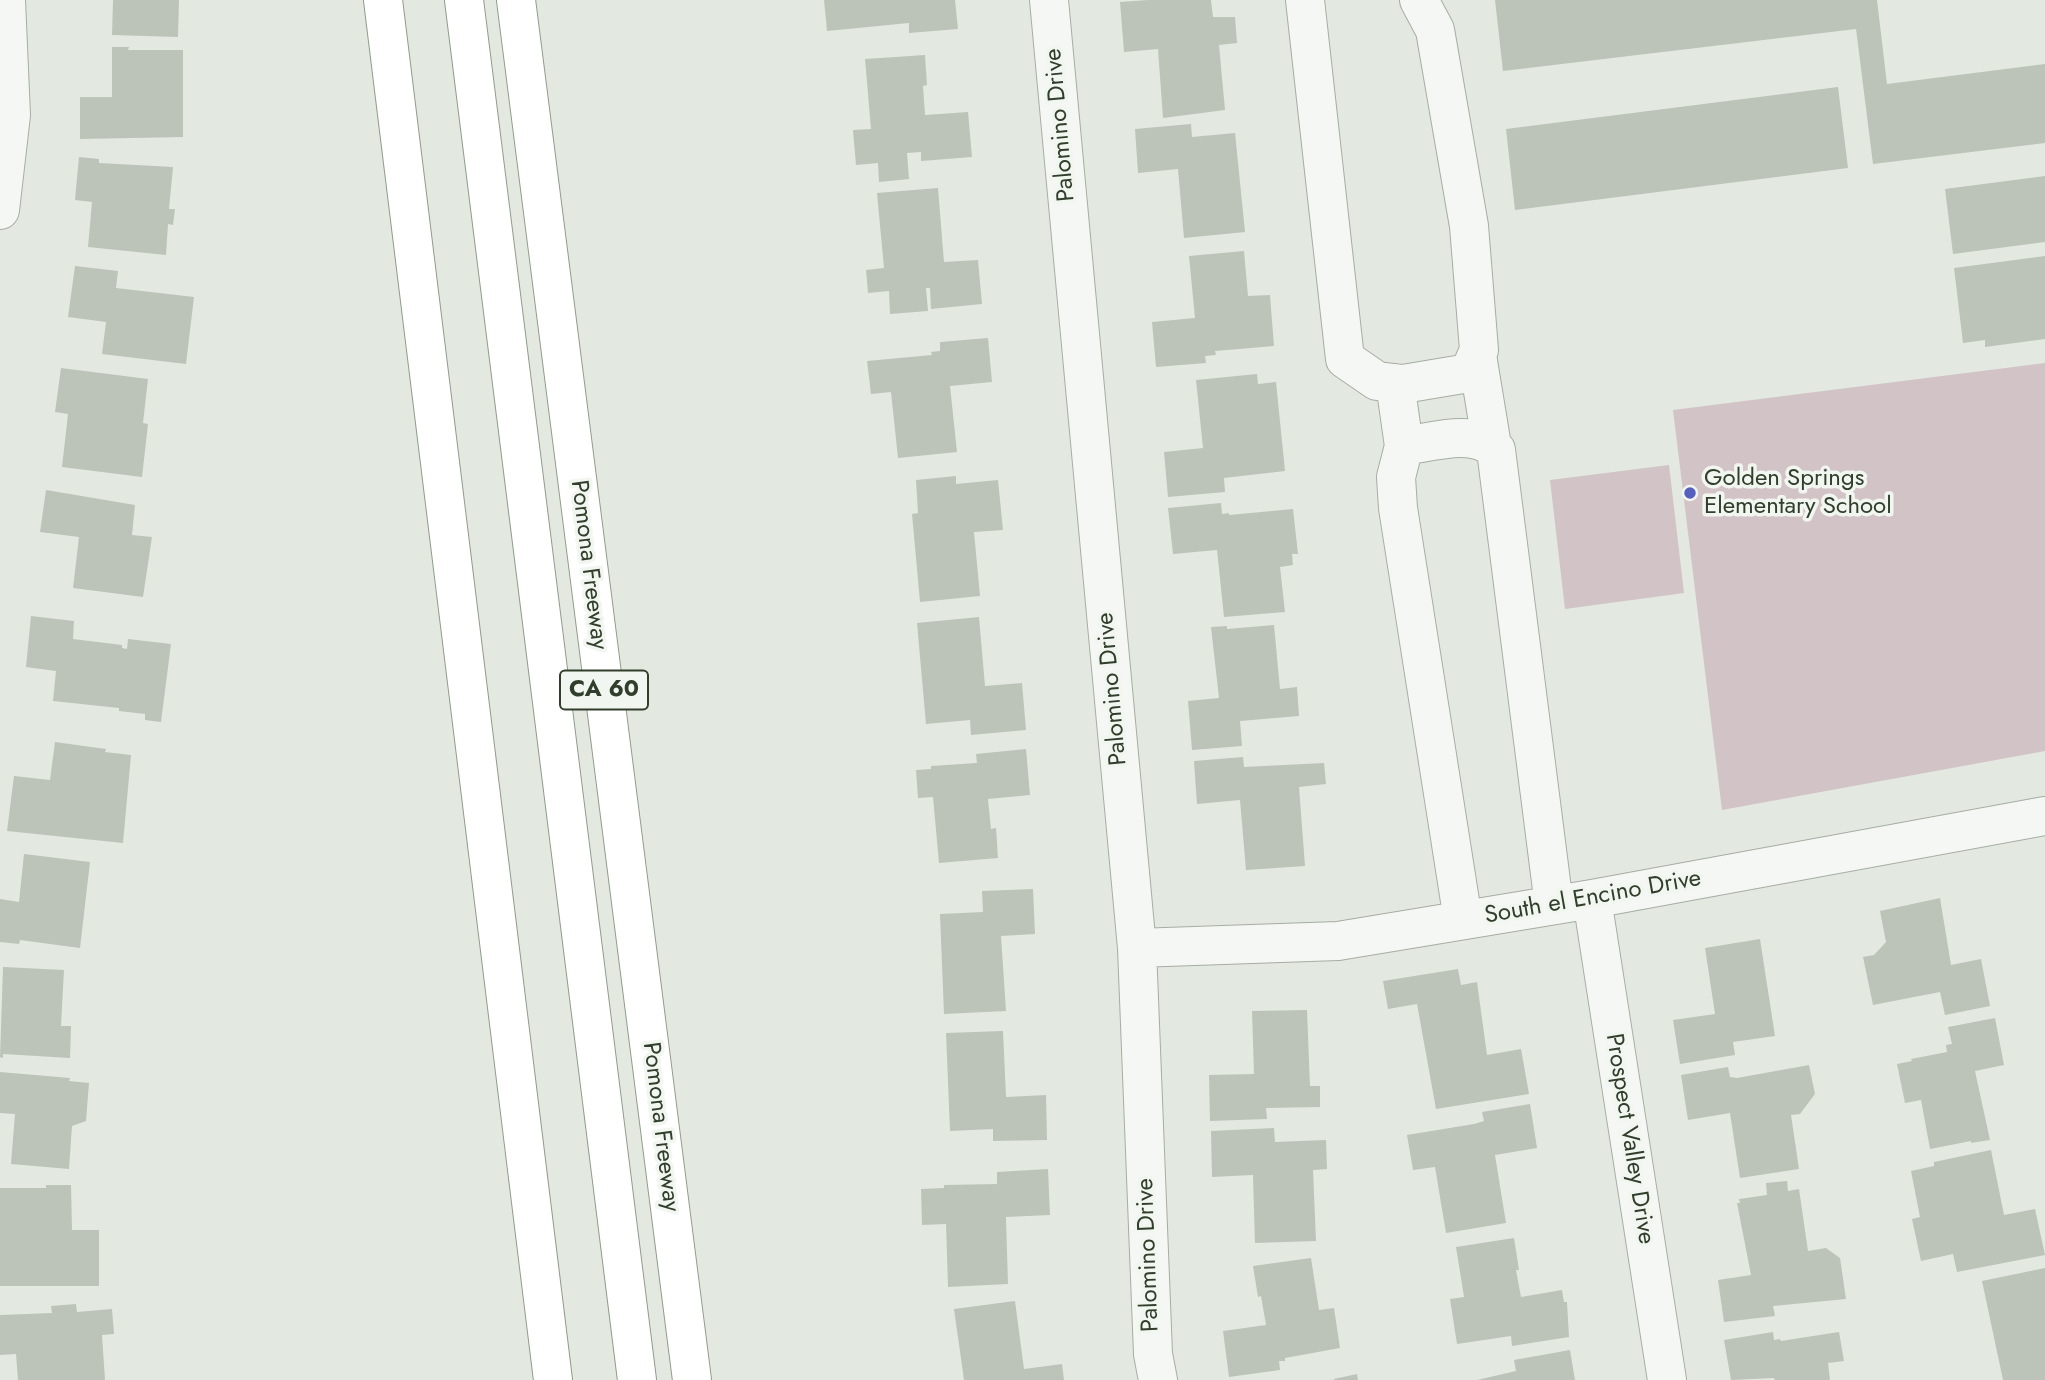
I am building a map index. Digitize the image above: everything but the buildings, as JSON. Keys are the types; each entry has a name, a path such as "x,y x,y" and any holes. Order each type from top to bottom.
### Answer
{"highway":[{"path":"383,0 553,1380"},
{"path":"440,0 563,960 612,1380"},
{"path":"464,0 637,1380"},
{"name":"Pomona Freeway","path":"516,0 692,1380"}],"street":[{"path":"0,210 11,115 6,0"},
{"name":"Palomino Drive","path":"1049,0 1137,948 1153,1354 1158,1380"},
{"path":"1305,0 1345,359 1377,381 1395,383 1469,373 1479,350 1469,226 1435,30 1419,0"},
{"path":"1477,355 1492,446"},
{"path":"1395,383 1405,446 1396,477 1398,508 1463,920"},
{"path":"1405,446 1459,438 1484,440 1496,450 1554,905"},
{"name":"South el Encino Drive","path":"1137,948 1338,941 2044,823"},
{"name":"Prospect Valley Drive","path":"1592,898 1667,1380"}],"shaded area":[{"path":"2045,363 2045,751 1722,810 1673,410"},
{"path":"1669,465 1684,593 1565,609 1550,480"}],"place":[{"name":"Golden Springs Elementary School","path":"1690,493"}]}
